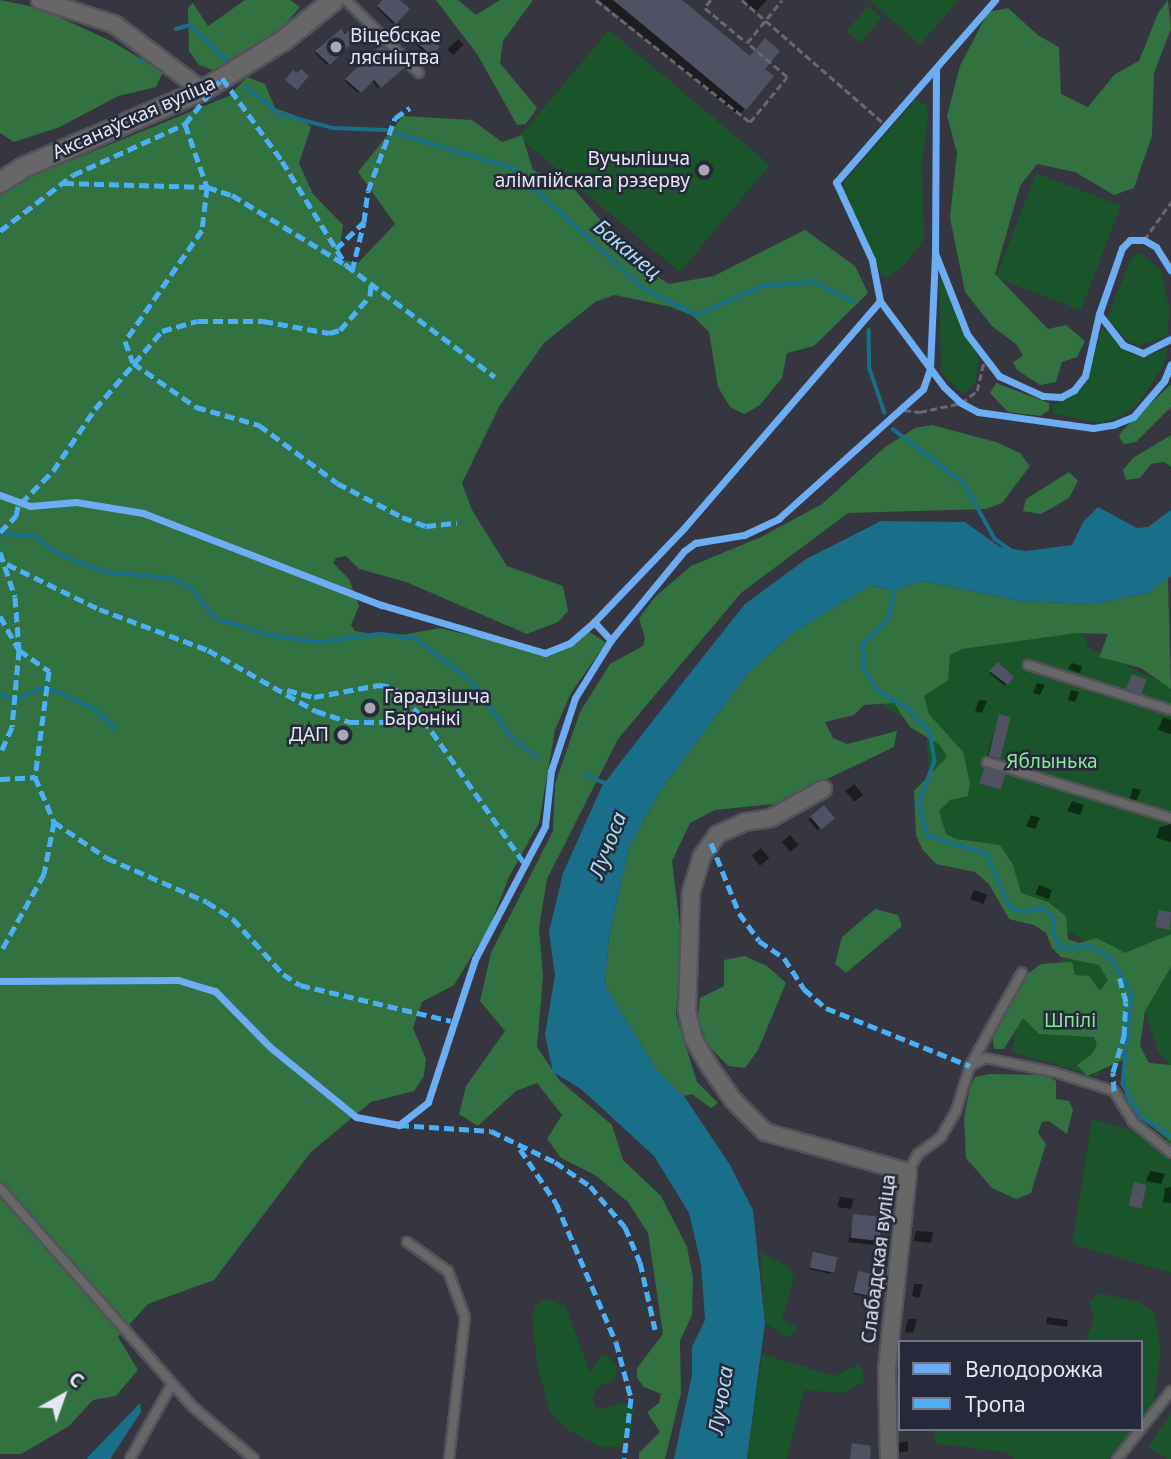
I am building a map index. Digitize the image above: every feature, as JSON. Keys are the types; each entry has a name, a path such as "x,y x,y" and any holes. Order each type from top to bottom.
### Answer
{"street":[{"path":"40,0 114,24 202,90"},
{"name":"Аксанаўская вуліца","path":"0,182 23,167 202,90 283,40 333,0"},
{"path":"823,789 771,818 745,822 718,834 702,856 691,893 687,1011 703,1056 733,1100 765,1132 908,1172"},
{"name":"Слабадская вуліца","path":"889,1459 887,1369 908,1172"}],"lane":[{"path":"346,0 419,73"},
{"path":"1028,665 1171,710"},
{"path":"987,762 1171,818"},
{"name":"Слабадская вуліца","path":"908,1172 918,1154 941,1138 956,1111 970,1066 1022,972"},
{"path":"970,1066 985,1058 1054,1072 1114,1091 1133,1122 1171,1153"},
{"path":"0,1188 172,1384 254,1459"},
{"path":"407,1242 448,1271 465,1317 449,1459"},
{"path":"130,1459 172,1384"},
{"path":"1143,1426 1171,1391"},
{"path":"1117,1459 1139,1431"}],"path":[{"path":"596,0 750,122 787,77 705,8 711,0"},
{"path":"742,0 886,125"},
{"path":"747,43 782,0"},
{"path":"878,134 895,116"},
{"path":"1144,240 1171,202"},
{"path":"1130,240 1144,240 1156,247"},
{"path":"978,352 991,369"},
{"path":"904,410 920,412 961,404 977,391 984,361"},
{"path":"953,395 969,408"},
{"path":"896,417 911,403"}],"green space":[{"path":"0,0 39,8 111,41 163,72 156,87 118,96 60,127 14,142 0,133"},
{"path":"245,0 290,0 300,7 271,41 213,70 199,65 189,51 188,8 193,3 208,26"},
{"path":"436,0 458,0 476,15 500,0 533,0 503,41 500,63 537,108 526,124 517,125 477,54"},
{"path":"869,0 959,0 920,45"},
{"path":"1168,0 1171,29 1154,73 1152,136 1134,188 1114,195 1075,172 1037,164 1020,186 995,274 1048,329 1066,325 1085,341 1077,357 1062,362 1056,382 1040,385 1017,370 1013,362 1023,356 1017,345 992,326 965,292 950,218 957,153 947,116 960,66 988,12 1008,8 1039,36 1059,47 1061,94 1088,107 1115,74 1139,61 1158,13"},
{"path":"868,6 882,18 860,43 846,31"},
{"path":"609,30 770,165 680,272 519,137"},
{"path":"247,77 265,84 275,108 302,118 311,127 299,163 313,194 343,225 338,259 358,263 395,224 358,172 403,116 472,120 502,142 522,135 533,170 574,189 640,266 669,284 714,276 805,230 855,266 868,293 814,346 787,353 782,378 760,405 744,414 730,407 718,387 709,332 693,316 671,307 615,295 595,302 544,343 500,405 462,483 472,510 507,566 563,586 568,611 558,622 527,634 406,582 359,569 346,556 336,558 333,563 349,579 359,606 351,625 355,631 391,637 440,628 522,648 547,649 590,632 606,643 571,693 555,730 539,823 509,877 489,928 454,985 422,1002 413,1028 426,1059 424,1076 414,1091 371,1102 311,1152 214,1280 148,1304 118,1337 138,1370 116,1396 93,1400 69,1426 21,1454 0,1454 0,195 30,177 229,96"},
{"path":"916,99 927,106 928,119 922,163 924,239 905,265 888,277 882,276 843,189 845,181"},
{"path":"1036,173 1121,206 1081,310 996,278"},
{"path":"1141,253 1161,270 1170,312 1167,336 1138,346 1125,339 1107,317 1133,255"},
{"path":"939,275 979,359 976,381 963,394 941,372"},
{"path":"1102,327 1131,354 1147,356 1168,348 1163,367 1137,405 1118,418 1101,423 1054,414 1052,406 1079,391 1088,378"},
{"path":"996,383 1049,403 1049,410 1041,416 1008,412 990,393"},
{"path":"1171,384 1171,407 1136,442 1124,444 1119,437 1122,431"},
{"path":"932,425 996,442 1020,453 1030,466 1002,503 986,509 848,513 741,593 618,739 547,879 539,928 543,977 537,1047 560,1081 612,1125 623,1160 661,1196 687,1247 693,1278 692,1315 680,1341 681,1393 665,1459 639,1459 639,1453 660,1432 647,1412 659,1403 661,1394 644,1387 637,1378 637,1368 663,1334 648,1233 628,1202 595,1175 561,1158 547,1139 562,1115 537,1083 516,1091 478,1126 459,1114 466,1086 505,1031 480,1001 491,953 553,831 555,784 580,712 610,664 643,646 645,638 639,618 655,597 691,566 761,537 822,504 885,447 915,428"},
{"path":"1171,435 1171,467 1164,462 1151,464 1140,478 1126,480 1123,470 1133,458"},
{"path":"1069,472 1078,481 1069,498 1041,514 1023,511 1026,499"},
{"path":"1168,578 1171,689 1141,668 1099,657 1108,634 1077,633 962,649 950,655 948,680 924,696 929,714 963,752 970,783 968,796 950,800 939,811 946,834 956,839 1000,845 1013,865 1021,893 1048,902 1066,916 1068,939 1079,943 1097,938 1125,953 1171,934 1171,967 1145,1011 1140,1046 1149,1063 1171,1065 1171,1142 1133,1111 1125,1095 1125,1059 1087,1076 1077,1065 1092,1054 1097,1045 1094,1037 1039,1034 1023,1018 1004,1049 994,1049 992,1032 1026,975 1041,964 1072,962 1075,975 1089,976 1100,991 1108,980 1099,965 1061,957 1052,948 1046,933 1034,925 1009,919 989,884 975,872 936,864 923,850 916,836 914,791 947,757 940,745 910,727 894,703 864,705 854,715 825,722 833,738 847,744 897,731 894,747 775,804 715,810 690,823 672,861 681,935 676,1015 697,1082 718,1103 711,1108 692,1094 684,1096 658,1072 605,986 609,936 629,847 660,791 748,673 794,632 870,586 895,590 922,581 1020,601 1094,604 1148,593"},
{"name":"Яблынька","path":"1078,621 1089,648 1171,687 1171,1067 1158,1051 1138,991 1112,955 1050,921 987,862 935,847 926,733 881,704 971,633"},
{"path":"875,909 898,915 902,926 846,973 835,964 842,937"},
{"name":"Шпілі","path":"1087,955 1117,982 1109,1063 1097,1076 1012,1052 1019,1016 1043,979 1064,959"},
{"path":"745,956 767,966 786,983 758,1050 745,1068 728,1066 707,1044 698,1017 700,998 724,986 724,960"},
{"path":"990,1074 1046,1075 1056,1081 1056,1099 1069,1101 1073,1110 1067,1134 1049,1121 1042,1122 1038,1133 1046,1144 1031,1193 1016,1199 992,1188 966,1158 964,1117 970,1088 975,1077"},
{"path":"1092,1119 1171,1141 1171,1273 1072,1244"},
{"path":"760,1252 789,1267 794,1279 782,1319 795,1326 796,1333 786,1337 765,1323"},
{"path":"1099,1293 1138,1302 1154,1312 1161,1348 1154,1402 1143,1419 1143,1340 1086,1340 1094,1319 1089,1302"},
{"path":"547,1299 565,1306 590,1372 602,1355 608,1356 616,1366 615,1379 598,1387 592,1398 598,1410 624,1403 633,1411 631,1431 620,1447 600,1447 570,1431 550,1412 537,1365 532,1317 536,1305"},
{"path":"762,1354 835,1376 857,1365 863,1369 864,1382 843,1393 804,1390 787,1459 747,1459"},
{"path":"1171,1414 1171,1459 1167,1459 1148,1447"},
{"path":"933,1431 1134,1431 1109,1459 1014,1459 1006,1452 937,1444"}],"water":[{"name":"Лучоса","path":"1098,507 1137,528 1148,527 1171,510 1171,576 1148,593 1094,604 1020,601 922,581 895,590 870,586 794,632 748,673 660,791 629,847 609,936 605,986 658,1072 684,1096 730,1165 753,1210 765,1323 747,1459 674,1459 692,1375 692,1347 705,1320 701,1264 689,1213 654,1156 581,1089 553,1072 545,1035 555,975 549,932 563,873 602,786 745,604 806,559 881,521 965,522 1000,547 1026,551 1072,545 1083,522"},
{"path":"140,1403 141,1412 110,1459 86,1459"}],"building":[{"path":"382,0 400,0 410,9 396,24 377,6"},
{"path":"613,0 682,0 750,56 765,38 780,51 765,69 774,76 746,110"},
{"name":"Віцебскае лясніцтва","path":"341,29 345,34 351,29 358,37 330,65 315,51"},
{"path":"424,33 440,47 432,56 416,42"},
{"path":"381,45 404,68 381,88 374,80 361,93 345,79"},
{"path":"301,69 309,76 297,90 285,80 293,70 297,73"},
{"path":"998,662 1014,677 1008,685 989,671"},
{"path":"1132,674 1147,680 1141,695 1126,689"},
{"path":"999,714 1011,717 1000,759 989,756"},
{"path":"984,768 1005,774 1001,789 980,783"},
{"path":"824,805 835,818 821,830 810,817"},
{"path":"1159,910 1171,912 1170,930 1155,927"},
{"path":"1134,1182 1147,1185 1141,1208 1129,1205"},
{"path":"853,1214 882,1217 879,1241 850,1238"},
{"path":"813,1252 837,1257 834,1273 810,1268"},
{"path":"858,1271 881,1276 877,1298 853,1293"},
{"path":"852,1443 871,1446 870,1459 850,1459"}],"waterway":[{"name":"Баканец","path":"176,29 190,25 229,62"},
{"name":"Баканец","path":"140,62 146,57"},
{"name":"Баканец","path":"246,87 280,114 333,128 386,130"},
{"name":"Баканец","path":"396,133 512,168 642,287 697,315 762,286 814,282 853,301"},
{"name":"Баканец","path":"869,330 870,369 885,413"},
{"name":"Баканец","path":"893,429 964,483 995,539 1011,550"},
{"path":"0,534 35,536 56,553 105,572 171,578 193,589 215,618 269,635 318,642 380,634 415,638 471,681 511,736 538,758"},
{"path":"896,585 889,619 863,645 864,669 878,691 909,709 930,732 935,761 919,804 928,836 987,854 1010,907 1026,912 1043,908 1055,918 1053,932 1061,948 1089,946 1111,958 1132,994 1123,1084 1141,1117 1171,1136"},
{"path":"18,698 45,687"},
{"path":"48,687 93,708 116,729"},
{"path":"0,694 12,698"},
{"path":"585,775 605,783"}],"marked path":[{"path":"0,231 73,175 185,124 222,78 282,161 346,265"},
{"path":"336,249 364,222 368,191 395,118 410,108"},
{"path":"185,124 207,187 202,230 125,341 133,363 196,407 259,425 337,483 402,517 426,526 457,523"},
{"path":"64,183 207,187 232,195 346,265 495,377"},
{"path":"352,271 364,222"},
{"path":"21,503 53,471 95,409 162,331 198,321 263,321 329,333 340,330 370,296 371,284"},
{"path":"0,532 16,516 19,502"},
{"path":"0,552 15,597 19,650 49,671 35,777"},
{"path":"7,564 99,609 208,650 316,711 349,722 384,722 411,711 423,719 525,864"},
{"path":"0,616 19,650 12,727 0,754"},
{"path":"287,690 314,697 379,685 393,687 419,714"},
{"path":"0,779 35,777 54,822 44,874 0,953"},
{"path":"54,822 107,858 207,902 233,919 283,974 300,985 451,1021"},
{"path":"711,843 739,913 759,941 784,958 804,989 826,1008 970,1066"},
{"path":"1114,1091 1113,1072 1124,1036 1126,1002 1119,975"},
{"path":"399,1125 491,1131 555,1162 590,1186 625,1227 640,1262 655,1329"},
{"path":"520,1149 556,1203 616,1342 631,1398 624,1459"}],"cycle path":[{"path":"995,0 836,182 872,260 880,301 944,387 961,403 978,412 1093,428 1113,425 1133,417 1164,381 1171,364"},
{"path":"936,71 935,253 967,334 999,376 1043,396 1061,397 1074,390 1085,376 1099,314 1122,248 1130,240 1144,240 1156,247 1171,271"},
{"path":"0,981 178,980 215,991 270,1047 356,1117 399,1125 428,1102 475,959 545,826 551,771 575,698 611,640 684,551 695,543 744,535 778,519 923,389 930,369 935,253"},
{"path":"594,622 684,528 880,301"},
{"path":"1099,314 1123,345 1143,353 1171,339"},
{"path":"0,495 30,506 76,502 143,513 382,605 545,653 570,643 594,622 611,640"}],"place":[{"name":"Віцебскае лясніцтва","path":"336,47"},
{"name":"Вучылішча алімпійскага рэзерву","path":"704,170"},
{"name":"Гарадзішча Баронікі","path":"370,708"},
{"name":"ДАП","path":"343,735"}]}
